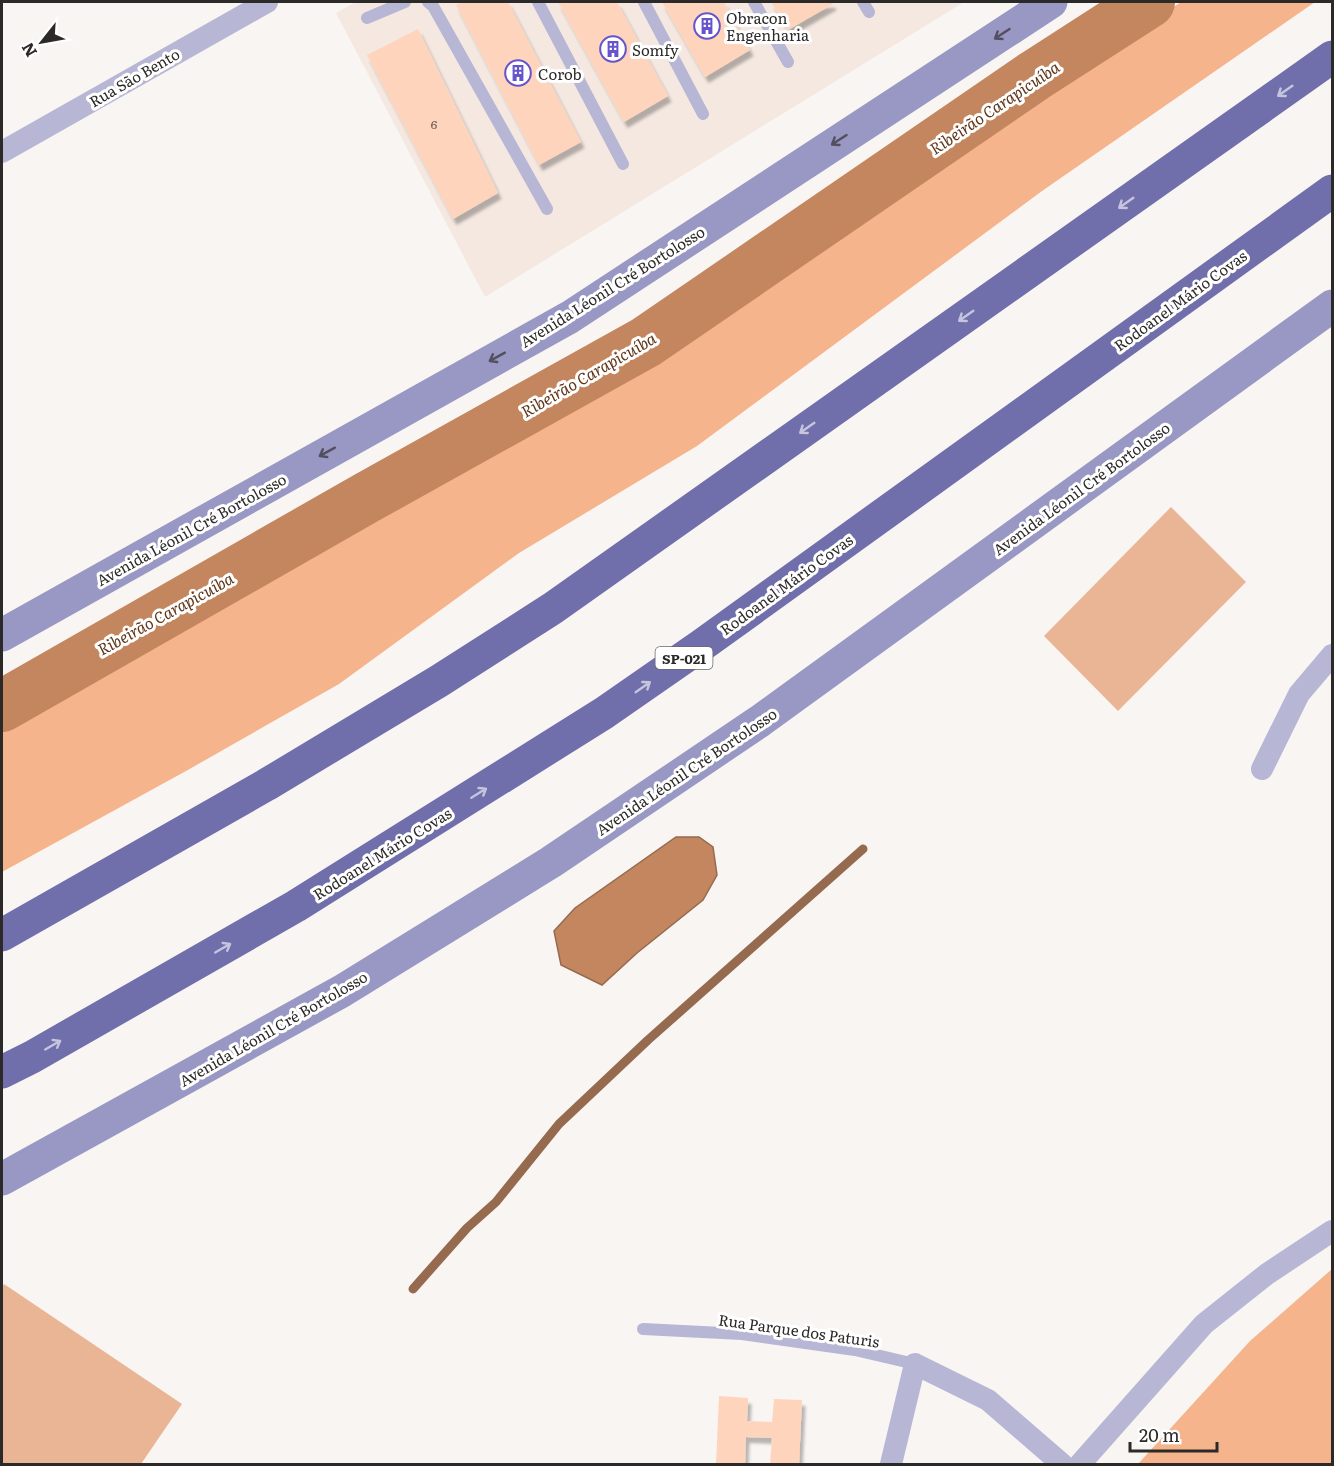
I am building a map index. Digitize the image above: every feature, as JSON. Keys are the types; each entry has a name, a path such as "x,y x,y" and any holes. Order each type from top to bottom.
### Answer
{"highway":[{"path":"2,935 266,785 439,681 554,608 1332,57"},
{"name":"Rodoanel Mário Covas","path":"2,1072 296,906 604,714 1332,191"}],"main road":[{"name":"Avenida Léonil Cré Bortolosso","path":"2,635 570,317 1051,2"},
{"name":"Avenida Léonil Cré Bortolosso","path":"2,1179 342,991 569,849 760,721 1332,306"}],"street":[{"name":"Rua São Bento","path":"2,152 267,2"},
{"path":"1262,769 1299,694 1332,654"},
{"path":"1080,1464 1204,1324 1267,1274 1332,1231"},
{"path":"891,1464 915,1364 988,1400 1062,1464"}],"lane":[{"path":"367,18 405,2"},
{"path":"428,2 433,6 547,209"},
{"path":"538,2 623,164"},
{"path":"645,2 704,114"},
{"path":"754,2 788,62"},
{"name":"Rua Parque dos Paturis","path":"643,1329 742,1334 855,1350 915,1364"}],"shaded area":[{"path":"356,2 964,2 485,297 336,13"},
{"path":"1181,2 1315,2 1042,191 697,446 519,553 339,684 2,872 2,726 206,609 404,500 1010,118"},
{"path":"1171,507 1246,582 1118,711 1044,636"},
{"path":"676,837 699,837 713,847 717,875 703,900 637,953 602,985 561,965 554,931 575,908"},
{"path":"1332,1269 1332,1464 1138,1464 1250,1341"},
{"path":"4,1284 182,1404 141,1464 2,1464 2,1288"}],"building":[{"name":"Corob","path":"461,2 508,2 581,142 539,165 456,5"},
{"name":"Somfy","path":"558,2 617,2 668,96 624,122"},
{"name":"Obracon Engenharia","path":"662,2 724,2 750,50 705,77"},
{"path":"771,2 832,2 833,4 788,30"},
{"path":"418,29 498,193 453,219 367,55"},
{"path":"719,1396 748,1398 747,1421 772,1422 774,1399 802,1400 799,1464 770,1464 772,1438 746,1437 745,1464 716,1464"}],"waterway":[{"name":"Ribeirão Carapicuíba","path":"2,706 366,498 646,342 1034,76 1149,2"},
{"path":"413,1289 467,1228 496,1202 559,1124 648,1040 863,849"}],"place":[{"name":"Obracon Engenharia","path":"707,26"},
{"name":"Somfy","path":"613,49"},
{"name":"Corob","path":"518,73"}]}
